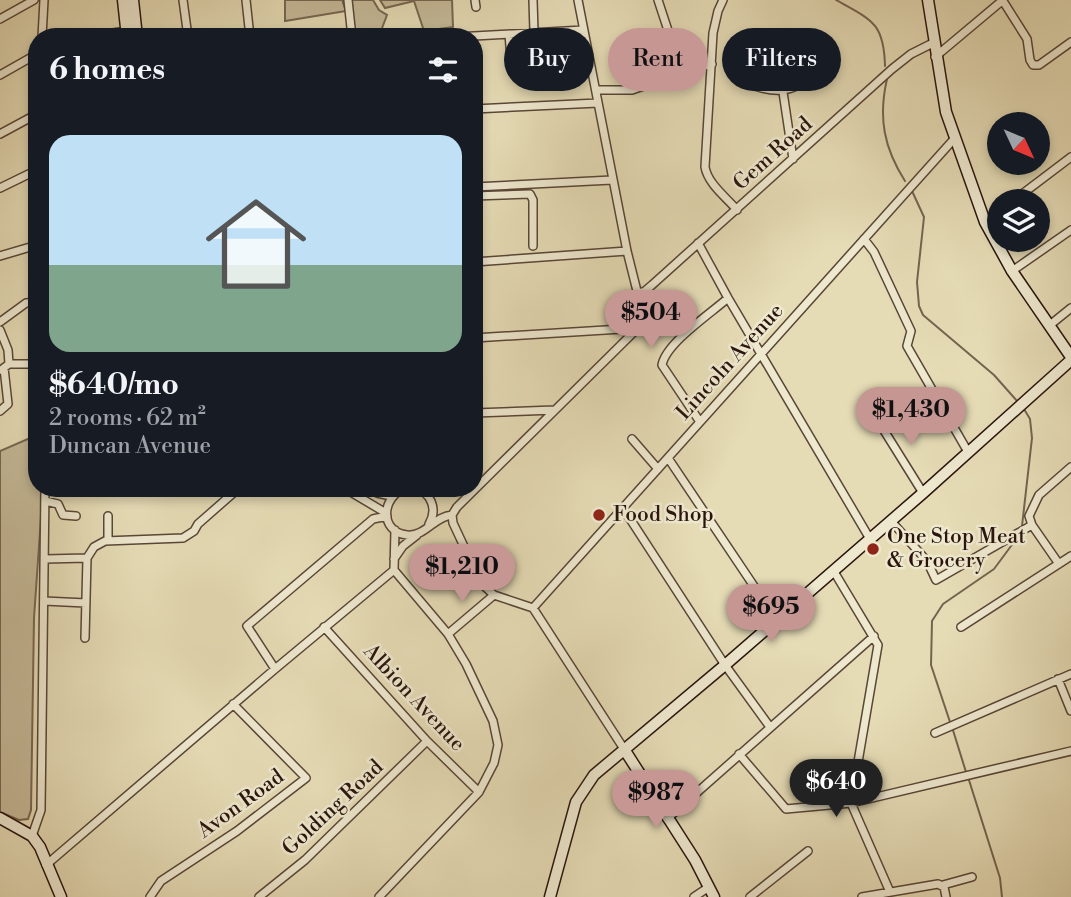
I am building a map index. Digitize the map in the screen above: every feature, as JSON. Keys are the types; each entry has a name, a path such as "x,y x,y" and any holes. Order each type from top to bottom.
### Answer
{"street":[{"path":"0,19 34,0"},
{"path":"42,28 44,0"},
{"path":"122,0 126,28"},
{"path":"133,0 136,28"},
{"path":"183,0 187,28"},
{"path":"246,0 249,28"},
{"path":"348,0 351,28"},
{"path":"533,0 534,28"},
{"path":"578,0 583,28"},
{"path":"658,0 667,28"},
{"path":"723,0 713,33 706,172 737,210"},
{"path":"550,897 576,802 594,775 891,521 1071,358 1012,271 985,222 944,105 928,0"},
{"path":"935,57 1003,0 1027,39 1033,65 1039,65 1071,42"},
{"path":"483,35 504,34"},
{"name":"Gem Road","path":"638,293 646,291 892,69 911,54 933,43"},
{"path":"0,75 28,59"},
{"path":"708,65 712,64"},
{"path":"483,482 638,328 641,314 638,293 612,180 594,81"},
{"path":"596,90 608,90"},
{"path":"775,91 783,92 793,159"},
{"path":"483,108 598,103"},
{"path":"0,134 28,119"},
{"name":"Lincoln Avenue","path":"533,608 954,139"},
{"path":"1029,189 1071,157"},
{"path":"0,188 28,174"},
{"path":"483,187 612,180"},
{"path":"483,195 530,194 533,200 533,246"},
{"path":"1012,271 1071,230"},
{"path":"864,239 874,252 911,331 907,346 968,452"},
{"path":"698,243 728,299 870,539"},
{"path":"0,256 28,248"},
{"path":"483,261 627,251"},
{"path":"701,422 662,365 663,358 686,334 728,299"},
{"path":"0,321 28,303"},
{"path":"1050,325 1071,308"},
{"path":"483,337 638,328"},
{"path":"0,330 8,350 4,367 9,404 0,411"},
{"path":"4,367 28,365"},
{"path":"483,413 554,410"},
{"path":"875,416 923,493"},
{"path":"632,439 658,469"},
{"path":"668,458 776,619"},
{"path":"1059,564 1032,525 1029,516 1039,495 1071,467"},
{"path":"85,638 87,558 94,547 108,541 183,538 194,531 198,524 229,497"},
{"path":"359,497 386,514 395,530 394,570 448,634 466,664 494,721 498,745 494,763 479,792 379,897"},
{"path":"275,668 247,626 373,520 386,514 395,497"},
{"path":"395,530 407,535 424,530 434,512 429,497"},
{"path":"430,497 450,515 481,583 494,595 533,608 695,860 714,897"},
{"path":"393,561 402,546 450,515 468,497"},
{"path":"32,836 41,810 45,500 58,504 63,514 76,516"},
{"path":"623,508 725,665 770,727"},
{"path":"108,516 108,541"},
{"path":"891,521 927,561 936,580 1032,525"},
{"path":"961,627 1071,556"},
{"path":"44,559 87,558"},
{"path":"46,865 275,668 394,570"},
{"path":"833,570 878,645 851,803 890,892"},
{"path":"448,634 494,595"},
{"path":"44,600 86,603"},
{"name":"Albion Avenue","path":"324,627 427,741 479,792"},
{"path":"667,819 874,636"},
{"path":"935,733 1071,674"},
{"path":"1058,679 1071,711"},
{"name":"Avon Road","path":"150,897 161,881 237,831 306,778 233,704"},
{"name":"Golding Road","path":"260,897 305,860 427,741"},
{"path":"738,754 786,809 851,803 1071,751"},
{"path":"0,818 32,836 40,847 57,895"},
{"path":"750,897 808,851"},
{"path":"862,897 943,885 972,877"},
{"path":"943,885 946,897"},
{"path":"694,897 709,887"}],"shaded area":[{"path":"285,0 342,0 346,11 285,21"},
{"path":"350,0 373,0 379,10 387,15 382,28 352,28"},
{"path":"380,0 452,0 453,27 423,28 414,1 385,8"},
{"path":"28,439 28,497 42,497 34,618 31,810 28,819 19,820 0,812 0,451"}],"waterway":[{"path":"836,0 874,24 882,40 885,66"},
{"path":"887,79 883,107 885,132 892,157 905,181"},
{"path":"912,191 924,217 917,282 919,306 923,315 994,375 1018,402"},
{"path":"1022,526 1032,438 1030,419 1024,409"},
{"path":"950,722 931,665 932,621 943,604 994,569 1017,538"},
{"path":"952,727 966,772"},
{"path":"968,777 1000,878 1002,897"}],"place":[{"name":"Food Shop","path":"599,515"},
{"name":"One Stop Meat & Grocery","path":"873,549"}]}
